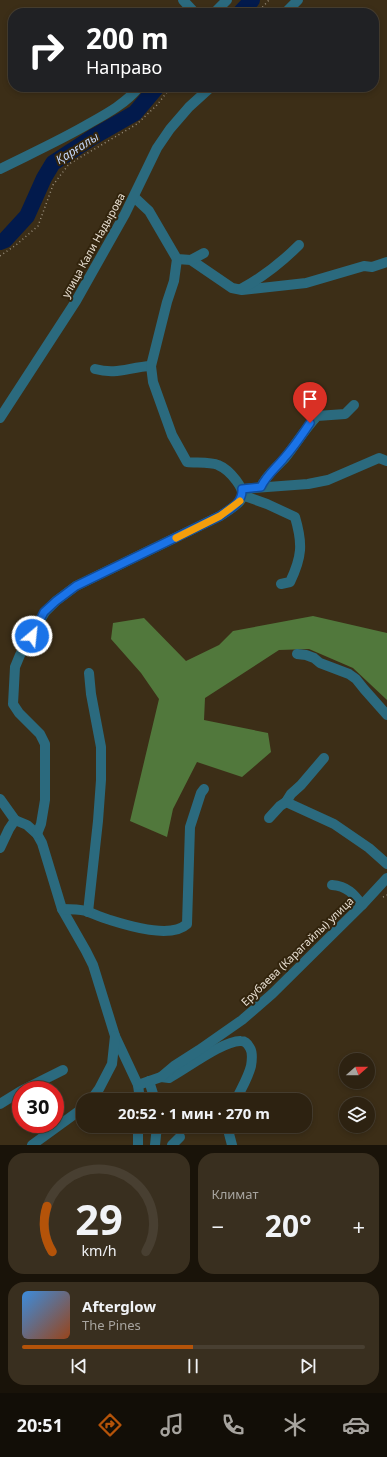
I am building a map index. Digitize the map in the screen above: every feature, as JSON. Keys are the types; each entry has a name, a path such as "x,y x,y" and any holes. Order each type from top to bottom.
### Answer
{"street":[{"path":"183,0 190,8"},
{"path":"219,8 228,0"},
{"path":"290,8 298,0"},
{"path":"0,169 105,115 124,102 134,92"},
{"name":"улица Кали Надырова","path":"1,414 76,301 134,197 157,148 170,129 206,92"},
{"path":"134,197 149,211 177,259 174,281 167,302 151,366 153,382 172,435 187,462 218,465 237,482 242,492 295,518 300,533 301,548 297,568 290,582 281,584"},
{"path":"240,290 278,265 299,245"},
{"path":"191,260 204,253"},
{"path":"177,259 191,260 232,288 240,290 306,284 364,266 372,267 387,262"},
{"path":"95,369 106,372 119,372 141,366 151,366"},
{"path":"261,487 266,478 282,462 310,423 317,416 344,414 354,405"},
{"path":"242,492 261,487 308,484 328,480 379,458 387,461"},
{"path":"37,834 41,824 45,800 45,744 40,734 19,713 13,704 13,698 15,668 20,655 44,612 76,586 220,516 240,501 242,492"},
{"path":"297,654 314,658 320,663 350,674 387,715"},
{"path":"88,912 101,780 100,747 90,694 89,673"},
{"path":"269,818 286,802 291,794 301,785 324,758"},
{"path":"62,909 76,909 110,920 167,932 182,928 187,924 190,826 201,792 204,790"},
{"path":"0,799 15,820 26,825 37,834 45,852 62,909 93,965 115,1036 138,1085 139,1093"},
{"path":"286,802 334,824 369,848 387,864"},
{"path":"0,848 15,820"},
{"name":"Ерубаева (Карагайлы) улица","path":"138,1085 161,1077 174,1066 242,1020 272,994 362,905 387,878"},
{"path":"332,885 339,885 348,889 362,905"},
{"path":"96,1093 112,1064 115,1036"},
{"path":"161,1077 169,1078 220,1048 237,1041 242,1041 246,1042 250,1047 252,1058 251,1066 240,1093"},
{"path":"40,1081 63,1070"},
{"path":"149,1081 153,1093"},
{"path":"0,1104 12,1096"},
{"path":"32,1145 76,1113"},
{"path":"138,1133 138,1145"},
{"path":"155,1145 156,1133"},
{"path":"228,1133 232,1145"},
{"path":"172,1145 180,1137"}],"path":[{"path":"262,8 269,0"},
{"path":"0,256 3,256 16,246 38,226 53,185 69,164 137,124 157,105 167,92"}],"green space":[{"path":"313,616 387,633 387,700 353,668 309,649 279,650 205,698 204,720 268,733 271,752 242,777 197,762 173,809 167,837 130,821 159,699 141,673 111,639 113,623 144,618 186,661 219,645 233,631"}],"waterway":[{"name":"Қарғалы","path":"245,8 252,0"},
{"name":"Қарғалы","path":"0,242 5,240 27,216 44,178 53,163 93,137 135,113 153,92"}],"slow traffic":[{"path":"176,538 220,516 240,501"}],"route":[{"path":"32,636 44,612 76,586 220,516 240,501 242,489 261,487 266,478 285,458 310,423"}]}
